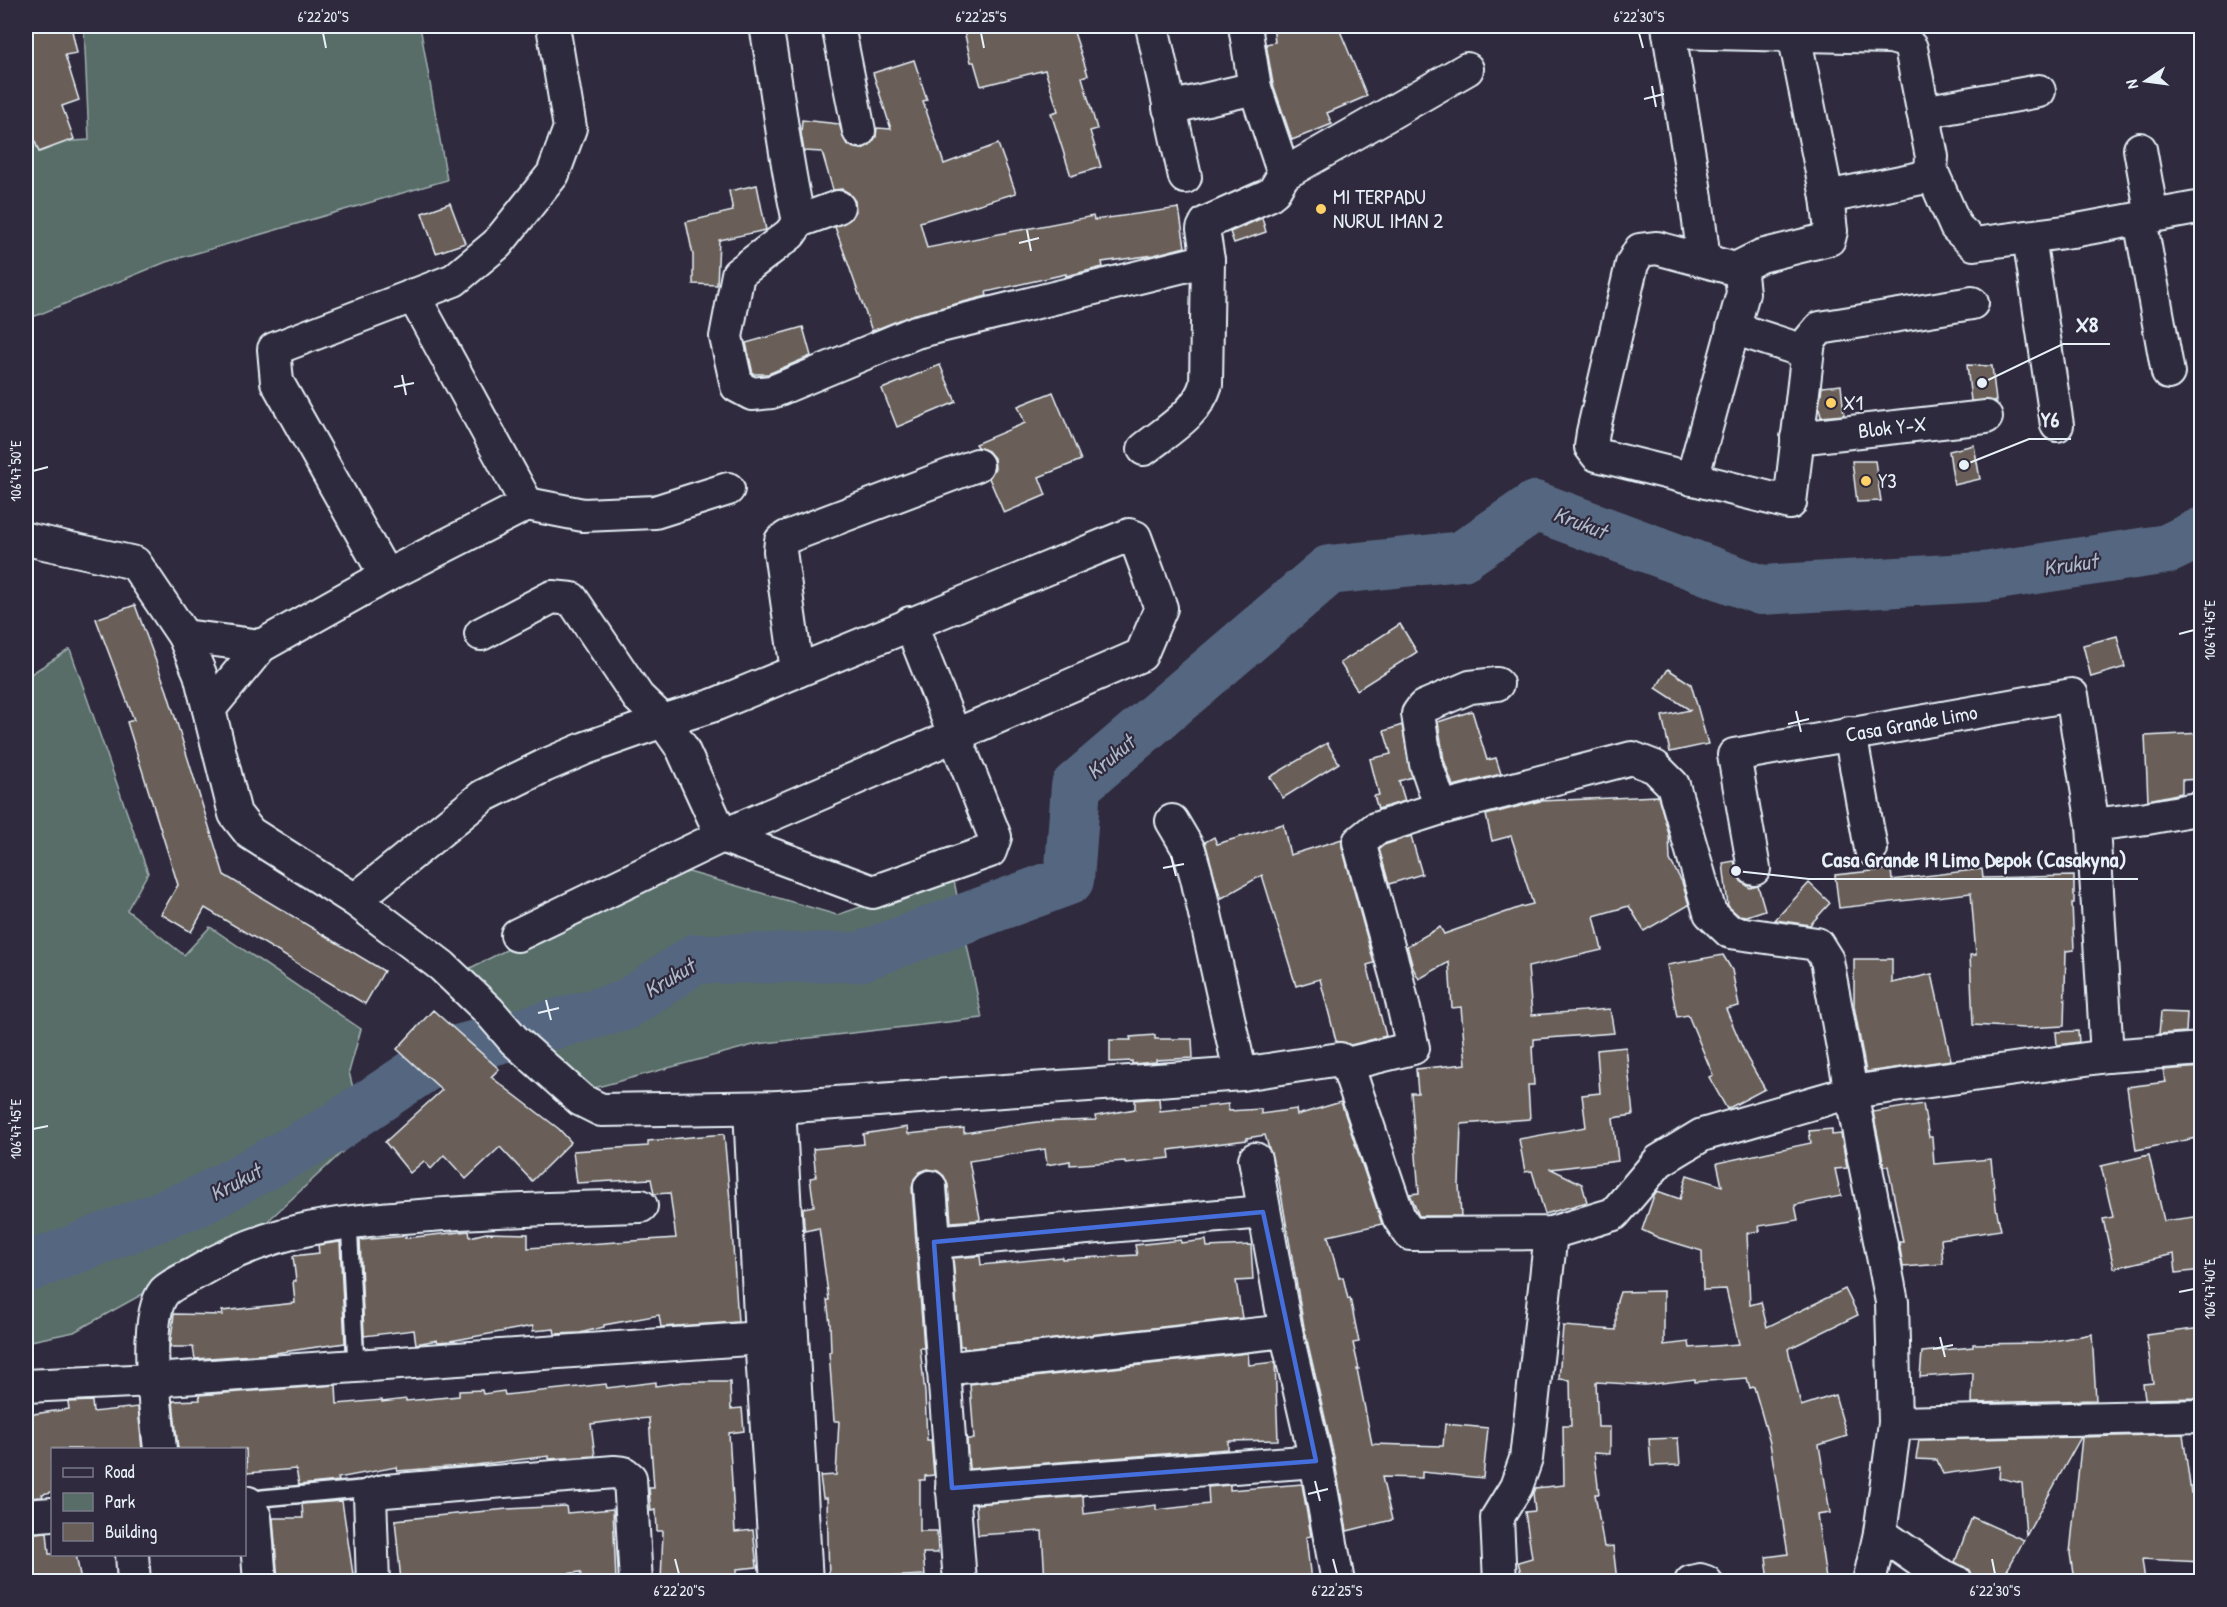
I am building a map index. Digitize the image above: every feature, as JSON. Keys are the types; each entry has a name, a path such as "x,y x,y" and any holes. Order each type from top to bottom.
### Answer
{"street":[{"path":"386,576 277,382 274,349 454,280 497,244 553,174 570,128 553,26"},
{"path":"766,26 776,77 790,182 799,221"},
{"path":"838,26 859,131"},
{"path":"1152,26 1185,177"},
{"path":"1245,26 1255,88 1284,174"},
{"path":"1704,260 1668,29 1891,36 1905,41 1911,48 1932,156 1931,170 1956,227 1974,244 2072,231 2202,207"},
{"path":"1735,269 1761,256 1829,239 1831,231 1827,197 1794,34"},
{"path":"1144,449 1191,411 1202,397 1206,384 1208,260 1203,229 1206,223 1269,195 1284,174 1467,69"},
{"path":"1169,108 1255,88"},
{"path":"1923,112 2039,91"},
{"path":"2140,149 2146,217 2168,373"},
{"path":"1827,197 1921,177 1931,170"},
{"path":"838,207 799,221 790,234 738,274 735,280 726,337 737,386 752,394 772,392 916,332 1208,260"},
{"path":"2029,237 2057,424"},
{"path":"1692,479 1743,293 1741,275 1735,269 1657,248 1640,250 1632,264 1591,447 1597,455 1692,479 1790,503 1807,352 1809,341 1820,328 1972,303"},
{"path":"413,295 527,504"},
{"path":"1733,328 1807,352"},
{"name":"Blok Y-X","path":"1797,438 1986,417"},
{"path":"797,671 780,551 781,541 977,465"},
{"path":"209,709 261,646 386,576 527,504 583,515 655,512 728,489"},
{"path":"355,900 483,796 544,766 663,721 714,705 1129,535 1135,537 1161,608 1141,655 722,836 517,935"},
{"path":"26,539 135,563 184,636 200,674 235,814 250,833 355,900 442,966 489,1011 514,1040 581,1100 601,1110 764,1107 1242,1074 1340,1059 1347,1064 1399,1218 1410,1234 1551,1233 1614,1214 1659,1161 1701,1135 1851,1092 2106,1056 2202,1049"},
{"path":"481,634 552,597 572,599 638,697 663,721 682,748 722,836 873,892 990,851 995,837 910,623"},
{"path":"184,636 261,646"},
{"path":"1440,808 1426,764 1418,714 1423,706 1470,687 1497,684"},
{"name":"Casa Grande Limo","path":"1754,869 1734,755 2072,695 2092,825"},
{"path":"1850,734 1870,849"},
{"path":"1347,1064 1413,1048 1359,842 1375,829 1440,808 1632,758 1655,767 1673,785 1710,913 1730,932 1817,944 1827,960 1892,1302 1895,1423 1880,1533 1869,1581"},
{"path":"2106,1056 2092,825 2202,808"},
{"path":"1172,821 1189,850 1194,868 1242,1074"},
{"path":"764,1107 776,1337 777,1581"},
{"path":"1255,1159 1286,1331 1316,1461 1338,1581"},
{"path":"930,1188 960,1581"},
{"path":"160,1448 153,1380 153,1324 164,1292 216,1261 256,1243 304,1229 349,1221 494,1210 641,1206"},
{"path":"934,1242 1263,1212"},
{"path":"1500,1581 1497,1518 1516,1487 1526,1459 1551,1233"},
{"path":"943,1369 1286,1331"},
{"path":"26,1386 153,1380 776,1337"},
{"path":"776,1337 806,1581"},
{"path":"1895,1423 2202,1416"},
{"path":"952,1488 1316,1461"},
{"path":"374,1581 370,1495 385,1491 614,1472 624,1473 630,1478 636,1581"},
{"path":"247,1505 255,1517 260,1581"},
{"path":"26,1516 51,1514"},
{"path":"1880,1533 1937,1573 1956,1581"},
{"path":"132,1556 134,1581"},
{"path":"1691,1581 1706,1581"}],"lane":[{"path":"349,1221 356,1366"},
{"path":"247,1505 262,1498 361,1490 370,1495"}],"highlighted area":[{"path":"1263,1212 1316,1461 952,1488 934,1242"}],"green space":[{"path":"84,26 420,26 447,180 166,262 26,320 26,144 89,140"},
{"path":"70,649 148,873 127,910 184,955 210,927 361,1029 349,1072 364,1132 257,1231 74,1332 26,1342 26,677"},
{"path":"689,872 837,915 953,876 982,1018 757,1044 583,1091 460,973 635,886"}],"building":[{"path":"26,26 71,26 77,53 65,55 79,100 62,106 74,139 39,152 26,118"},
{"path":"963,26 1072,26 1088,75 1082,77 1097,129 1090,131 1101,167 1071,176 1051,113 1058,111 1045,70 981,86 974,62 971,62"},
{"path":"1273,26 1338,26 1367,96 1327,113 1332,124 1292,140 1273,84 1266,44 1275,42"},
{"path":"914,60 927,100 923,101 944,164 998,144 1016,193 920,222 927,248 1093,216 1094,220 1179,208 1185,247 1154,255 1102,262 1103,267 986,292 987,296 912,315 872,331 835,227 852,218 856,211 855,201 849,193 842,189 833,190 822,152 804,151 801,133 802,120 839,124 846,143 854,148 862,149 870,145 876,137 877,128 891,129 873,73"},
{"path":"757,185 766,230 719,240 717,285 693,284 693,255 686,222 733,211 729,191"},
{"path":"450,203 465,243 436,253 422,213"},
{"path":"1262,218 1266,232 1234,243 1230,232"},
{"path":"803,327 811,356 768,374 753,374 746,343"},
{"path":"940,365 956,402 897,427 882,389"},
{"path":"1967,365 1992,366 1996,401 1971,401"},
{"name":"X1","path":"1841,385 1844,415 1821,417 1819,407 1822,387"},
{"path":"1053,392 1081,460 1039,477 1046,495 1004,513 989,478 995,468 994,458 988,451 975,444 1025,423 1018,406"},
{"path":"1974,445 1980,479 1954,485 1949,451"},
{"name":"Y3","path":"1852,461 1875,461 1881,501 1857,502"},
{"path":"135,605 167,691 224,875 384,971 365,1004 205,908 191,932 161,914 178,885 127,722 134,720 96,619"},
{"path":"1400,624 1417,652 1357,690 1340,663"},
{"path":"2117,636 2125,667 2091,677 2083,645"},
{"path":"1668,669 1691,684 1708,744 1670,752 1662,716 1690,710 1656,688"},
{"path":"1472,711 1487,760 1496,758 1501,774 1453,786 1444,760 1438,722"},
{"path":"1402,725 1412,777 1399,781 1405,801 1378,809 1374,796 1379,795 1370,759 1391,754 1384,731"},
{"path":"2202,733 2202,779 2182,780 2182,793 2148,800 2145,736"},
{"path":"1327,743 1339,763 1283,798 1270,777"},
{"path":"1658,796 1669,834 1670,860 1682,882 1689,905 1644,931 1629,906 1594,916 1602,950 1528,967 1532,1015 1610,1009 1614,1033 1534,1039 1534,1046 1532,1046 1534,1085 1528,1085 1530,1119 1461,1124 1459,1185 1461,1216 1419,1216 1410,1194 1419,1193 1411,1093 1418,1093 1416,1069 1466,1064 1461,1007 1452,1008 1449,962 1419,979 1413,968 1407,946 1440,927 1444,934 1533,904 1511,836 1492,841 1486,815 1540,801"},
{"path":"1283,824 1290,855 1342,839 1342,847 1374,963 1367,965 1386,1036 1351,1045 1336,1041 1320,979 1296,986 1262,875 1222,898 1219,893 1205,842 1214,837 1217,844"},
{"path":"1411,836 1422,874 1389,884 1379,849 1384,845"},
{"path":"1734,861 1741,881 1750,888 1758,886 1765,910 1747,916 1738,915 1728,906 1723,863"},
{"path":"1891,869 1892,880 1982,869 1983,878 2074,876 2074,903 2072,903 2074,950 2066,951 2064,1026 2024,1028 1973,1025 1970,955 1976,955 1971,893 1839,908 1835,875"},
{"path":"1809,883 1830,903 1810,925 1775,920"},
{"path":"1723,955 1732,970 1739,1006 1726,1009 1747,1058 1765,1089 1727,1109 1709,1077 1713,1075 1688,1015 1677,1017 1667,965"},
{"path":"1854,959 1892,959 1892,983 1932,974 1951,1060 1866,1072 1854,1006"},
{"path":"433,1010 499,1069 491,1077 559,1129 571,1142 532,1181 500,1147 466,1179 444,1155 431,1169 424,1161 410,1173 385,1142 442,1090 397,1049"},
{"path":"2161,1012 2187,1013 2186,1032 2159,1034"},
{"path":"2078,1031 2079,1042 2057,1045 2056,1032"},
{"path":"1155,1035 1155,1039 1192,1039 1193,1058 1132,1064 1132,1061 1110,1062 1110,1040 1131,1040 1130,1037"},
{"path":"1626,1047 1633,1115 1613,1118 1618,1161 1551,1169 1582,1184 1587,1202 1545,1214 1532,1171 1525,1172 1519,1139 1586,1127 1582,1095 1600,1093 1597,1050"},
{"path":"2202,1067 2202,1137 2136,1150 2127,1087 2166,1082 2163,1070"},
{"path":"1159,1098 1160,1111 1228,1104 1229,1111 1261,1109 1261,1114 1296,1109 1297,1115 1341,1102 1382,1224 1328,1236 1339,1278 1343,1277 1348,1299 1350,1298 1359,1342 1353,1343 1372,1444 1443,1446 1445,1424 1488,1428 1483,1478 1422,1472 1422,1478 1382,1477 1392,1520 1347,1531 1334,1457 1304,1327 1279,1182 1265,1135 1247,1138 1247,1140 1169,1150 1170,1158 1125,1163 1125,1161 1070,1165 1070,1161 1047,1165 1045,1149 969,1161 979,1220 951,1222 948,1185 944,1176 938,1171 928,1169 920,1172 914,1179 912,1188 924,1348 920,1348 927,1440 931,1440 934,1475 925,1476 925,1480 920,1480 920,1531 937,1531 938,1553 923,1553 925,1575 885,1577 885,1581 829,1581 827,1498 823,1498 820,1476 836,1475 839,1421 834,1421 829,1352 831,1352 830,1324 827,1300 829,1300 819,1228 805,1231 804,1225 803,1208 814,1206 810,1178 816,1177 813,1149 864,1144 863,1134 907,1127 908,1134 964,1128 964,1133 1037,1122 1096,1120 1095,1116 1135,1109 1135,1100"},
{"path":"1923,1104 1929,1137 1932,1137 1934,1164 1991,1159 1996,1208 2001,1230 1941,1239 1943,1264 1903,1267 1899,1242 1903,1242 1888,1166 1884,1166 1873,1112"},
{"path":"1832,1129 1832,1135 1841,1134 1847,1168 1835,1169 1841,1196 1795,1205 1798,1220 1759,1226 1760,1231 1747,1233 1750,1305 1761,1302 1767,1327 1845,1289 1858,1315 1788,1349 1801,1406 1835,1395 1847,1436 1819,1445 1830,1513 1817,1515 1826,1579 1769,1581 1766,1557 1788,1554 1770,1443 1754,1387 1750,1388 1747,1378 1695,1382 1695,1379 1645,1385 1596,1382 1598,1427 1610,1427 1610,1454 1594,1453 1599,1494 1595,1494 1604,1547 1613,1546 1617,1581 1523,1581 1518,1562 1532,1558 1525,1512 1535,1511 1533,1493 1535,1488 1564,1485 1563,1426 1571,1426 1570,1380 1559,1379 1563,1326 1616,1330 1616,1304 1620,1292 1664,1291 1664,1345 1689,1342 1690,1348 1739,1344 1726,1289 1703,1290 1702,1251 1659,1238 1642,1230 1654,1195 1657,1191 1680,1199 1687,1175 1722,1186 1717,1163 1811,1143 1809,1131"},
{"path":"724,1134 738,1322 661,1327 659,1315 604,1325 604,1327 580,1333 555,1334 554,1329 533,1331 533,1326 450,1341 438,1342 437,1340 416,1344 414,1330 364,1336 360,1240 469,1231 470,1237 486,1233 528,1234 528,1248 676,1238 670,1193 654,1194 651,1179 577,1183 573,1151 648,1146 648,1141"},
{"path":"2149,1155 2164,1221 2202,1216 2202,1270 2176,1273 2174,1254 2114,1268 2103,1219 2113,1217 2101,1166"},
{"path":"1181,1240 1181,1243 1206,1240 1207,1247 1251,1245 1253,1280 1236,1281 1242,1318 964,1349 964,1346 960,1346 953,1258 980,1256 981,1265 1062,1257 1062,1259 1137,1255 1135,1245"},
{"path":"340,1242 345,1343 268,1354 195,1359 193,1347 170,1347 174,1314 223,1315 222,1311 295,1303 293,1281 296,1281 293,1256 319,1253 318,1245"},
{"path":"2202,1328 2202,1398 2145,1399 2143,1384 2153,1383 2146,1335"},
{"path":"2092,1334 2096,1400 1972,1403 1973,1373 1920,1377 1922,1352 1973,1347 1973,1344 2042,1343"},
{"path":"1248,1353 1249,1365 1275,1362 1278,1440 1228,1441 1228,1449 969,1469 967,1439 974,1439 970,1384"},
{"path":"656,1382 656,1386 683,1382 730,1382 731,1409 742,1408 744,1431 729,1433 735,1532 753,1530 757,1567 737,1569 737,1578 661,1581 663,1531 657,1531 656,1510 651,1511 649,1488 654,1488 649,1418 591,1424 595,1456 549,1459 549,1456 397,1471 396,1467 338,1478 339,1481 299,1485 296,1469 247,1473 246,1448 178,1448 173,1401 200,1400 199,1395 336,1385 337,1404 459,1396 459,1391 482,1390 483,1394 504,1391 505,1395 606,1384 607,1388"},
{"path":"92,1401 93,1412 138,1407 142,1448 51,1448 51,1492 42,1494 43,1497 26,1498 26,1415 69,1409 68,1402"},
{"path":"2183,1434 2191,1493 2202,1490 2202,1562 2142,1559 2145,1581 2074,1581 2070,1553 2082,1437"},
{"path":"2081,1437 2026,1536 2022,1483 1999,1478 2000,1466 1943,1474 1937,1460 1916,1459 1919,1440"},
{"path":"1678,1438 1680,1465 1651,1466 1649,1439"},
{"path":"1302,1484 1311,1536 1306,1537 1311,1581 1045,1581 1042,1531 978,1535 976,1504 1083,1496 1084,1514 1156,1505 1156,1510 1209,1504 1208,1487 1230,1485 1230,1490"},
{"path":"342,1501 354,1581 278,1581 273,1518 303,1518 302,1504"},
{"path":"566,1506 567,1513 613,1509 616,1581 580,1581 581,1572 517,1581 401,1581 395,1520 507,1509"},
{"path":"1972,1517 2024,1540 2001,1581 1974,1581 1970,1571 1955,1562"},
{"path":"47,1532 51,1556 76,1556 81,1581 26,1581 26,1534"}],"waterway":[{"name":"Krukut","path":"26,1268 199,1201 331,1130 446,1053 624,1006 695,959 859,957 1069,880 1076,786 1329,570 1462,556 1535,506 1761,590 1984,577 2167,549 2202,532"}],"place":[{"name":"MI TERPADU NURUL IMAN 2","path":"1321,209"},
{"name":"X8","path":"1982,383"},
{"name":"X1","path":"1831,403"},
{"name":"Y6","path":"1964,465"},
{"name":"Y3","path":"1866,481"},
{"name":"Casa Grande I9 Limo Depok (Casakyna)","path":"1736,871"}]}
